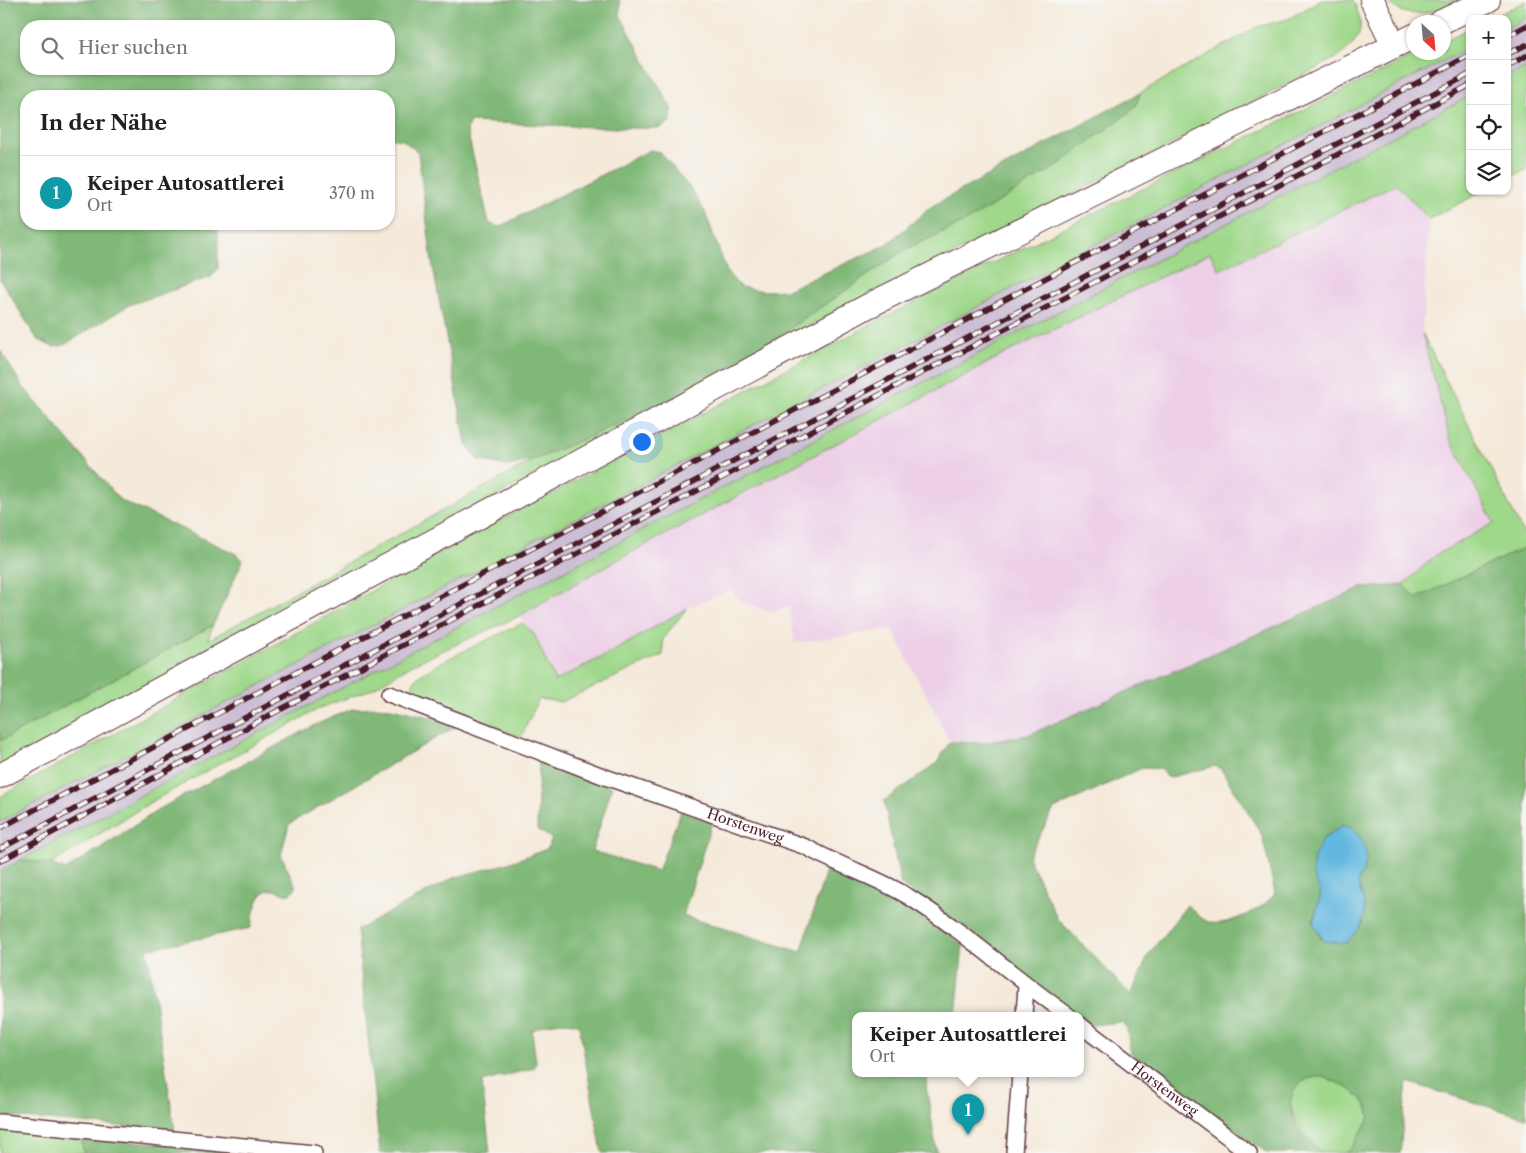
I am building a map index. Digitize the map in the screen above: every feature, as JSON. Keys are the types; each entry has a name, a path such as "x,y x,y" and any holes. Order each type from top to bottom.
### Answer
{"main road":[{"path":"0,776 799,342 957,260 1404,40 1372,0"},
{"path":"1451,17 1488,0"}],"street":[{"name":"Horstenweg","path":"389,694 608,778 806,847 834,863 890,885 968,939 1063,1012"},
{"path":"1024,1012 1026,985"},
{"name":"Horstenweg","path":"1084,1028 1249,1153"},
{"path":"1014,1153 1020,1077"},
{"path":"0,1122 184,1146 314,1153"}],"shaded area":[{"path":"1526,18 1526,67 1511,75 1511,60 1511,26"},
{"path":"1466,49 1466,98 252,735 0,871 0,822 1445,60 1451,60 1451,57"},
{"path":"1396,184 1429,219 1422,333 1450,439 1494,523 1436,555 1403,585 1362,588 1028,735 983,743 950,742 892,629 795,643 789,608 768,611 741,602 731,590 687,608 614,651 555,681 534,634 519,616 619,559 1014,349 1211,252 1220,270"}],"green space":[{"path":"0,0 620,0 620,15 671,108 671,121 660,128 470,122 467,130 489,223 499,227 650,150 660,152 691,189 705,212 727,272 740,287 764,291 787,290 886,245 932,206 1140,93 1135,108 1055,167 967,221 906,249 749,356 670,402 534,460 508,466 478,460 466,443 432,262 418,152 403,140 395,139 395,90 20,90 20,230 218,230 218,269 211,277 129,305 64,345 53,347 37,339 0,279"},
{"path":"1322,0 1353,0 1357,10 1360,31 1353,43 1340,56 1167,147 749,356 906,249 967,221 1055,167 1135,108 1140,93 1257,27 1288,19"},
{"path":"1387,0 1459,0 1431,11 1412,14 1395,8"},
{"path":"1526,1 1526,18 1511,26 1511,15 1497,15"},
{"path":"1466,30 1466,49 1451,57 1451,38"},
{"path":"1406,59 1445,60 0,822 0,797 467,538 944,287"},
{"path":"1526,67 1526,170 1511,177 1511,105 1511,75"},
{"path":"1466,98 1466,195 1476,195 1429,219 1396,184 1219,270 1210,253 1014,349 619,559 519,616 411,665 372,689 322,707 151,802 51,864 20,860 394,660"},
{"path":"1422,333 1526,538 1526,547 1417,598 1403,585 1436,555 1494,523 1450,439"},
{"path":"0,350 23,387 120,500 238,555 243,560 213,625 0,741"},
{"path":"670,402 0,766 0,741 213,625 208,640 534,460"},
{"path":"1526,547 1526,1118 1407,1082 1400,1153 1343,1153 1352,1148 1370,1117 1367,1107 1358,1095 1344,1086 1325,1078 1311,1078 1299,1084 1295,1090 1292,1096 1291,1110 1301,1132 1322,1153 1267,1153 1131,1053 1127,1029 1123,1022 1091,1025 1084,1020 1084,1012 1074,1012 969,932 901,885 884,801 936,764 950,742 983,743 1028,735 1362,588 1403,585 1417,598","holes":["1215,766 1221,769 1262,835 1275,893 1256,909 1228,922 1212,923 1198,916 1187,905 1149,954 1131,995 1057,918 1028,857 1054,809 1142,768 1161,769 1165,775 1171,777","1343,825 1359,836 1365,854 1364,868 1358,883 1364,902 1362,924 1321,939 1313,920 1321,893 1322,839"]},
{"path":"687,608 663,639 663,655 561,702 539,699 521,737 418,696 412,687 415,680 433,667 523,623 534,634 555,681 614,651"},
{"path":"391,708 460,724 289,824 281,855 296,887 290,894 274,890 268,890 264,893 257,903 251,928 147,949 175,1131 0,1116 0,871 20,860 51,864 66,870 163,807 317,724 352,709"},
{"path":"539,761 612,787 592,851 658,871 681,811 712,822 683,916 801,952 828,864 906,905 963,945 956,1012 852,1012 852,1077 928,1077 926,1086 937,1153 602,1153 579,1025 562,1022 549,1024 532,1031 536,1062 534,1068 482,1082 490,1153 380,1153 357,930 453,878 505,864 547,849 552,839 537,829"},
{"path":"1321,1076 1345,1086 1358,1095 1367,1108 1370,1117 1352,1148 1343,1153 1322,1153 1296,1121 1291,1109 1291,1098 1294,1088 1304,1081"},
{"path":"0,1129 81,1138 84,1153 0,1153"},
{"path":"81,1138 200,1146 257,1153 84,1153"}],"water":[{"path":"1343,825 1350,828 1360,837 1366,855 1364,869 1358,883 1365,909 1363,920 1358,930 1346,943 1324,941 1313,923 1321,893 1312,873 1314,857 1323,839"}],"railway":[{"path":"1511,34 1526,26"},
{"path":"1511,52 1526,45"},
{"path":"1511,64 1526,56"},
{"path":"0,828 1466,57"},
{"path":"0,849 265,707 1466,76"},
{"path":"0,861 270,715 1466,87"}],"place":[{"name":"Keiper Autosattlerei","path":"968,1135"}]}
